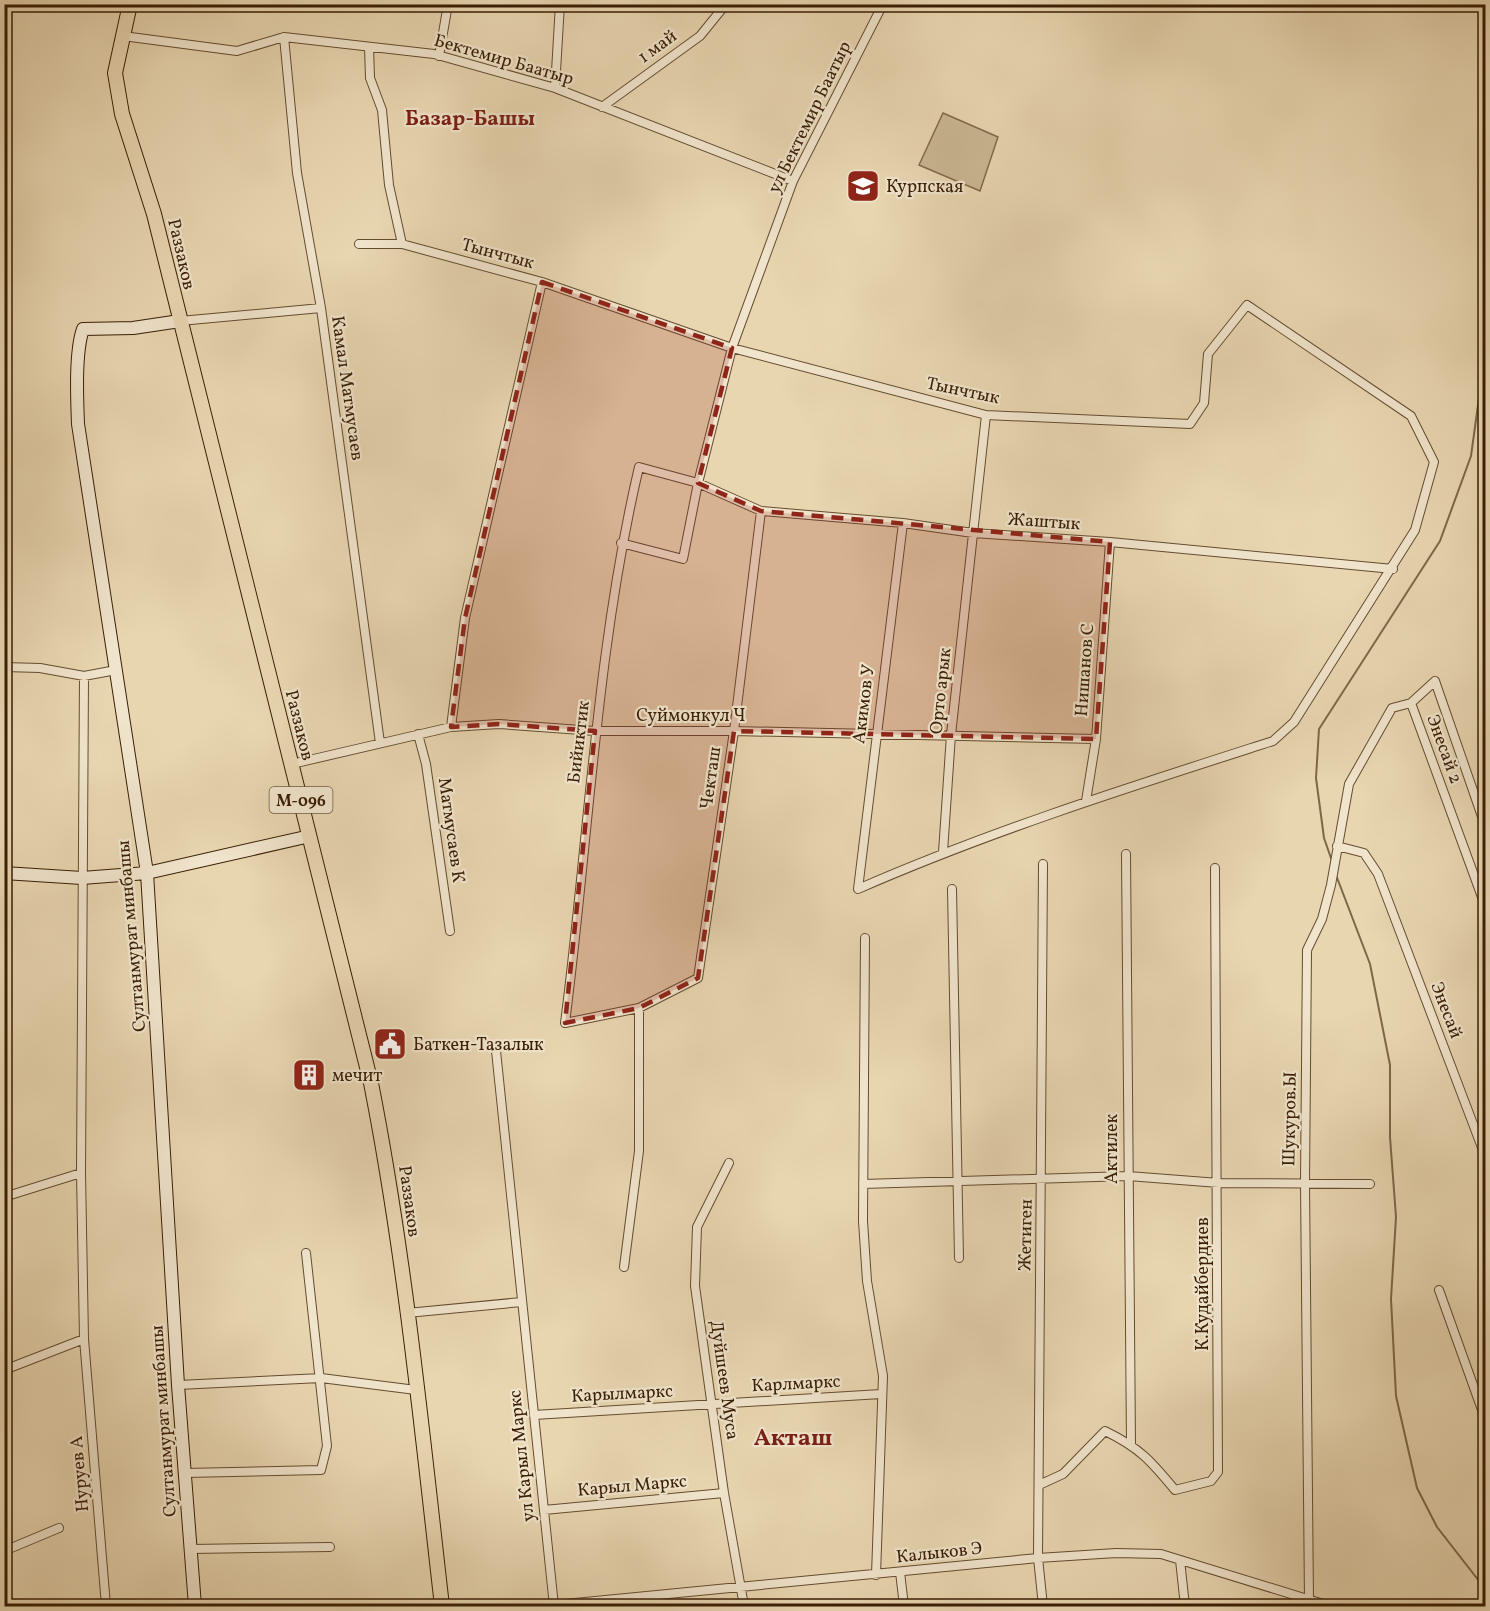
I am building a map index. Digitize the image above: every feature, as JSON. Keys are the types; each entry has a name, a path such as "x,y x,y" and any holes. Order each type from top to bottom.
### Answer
{"main road":[{"name":"Раззаков","path":"130,4 115,73 122,114 154,214 371,1083 384,1148 407,1313 442,1606"}],"street":[{"path":"439,56 448,4"},
{"path":"555,88 560,4"},
{"name":"1 май","path":"602,107 700,36 726,4"},
{"name":"ул Бектемир Баатыр","path":"621,543 683,559 698,483 732,348 793,181 883,4"},
{"name":"Бектемир Баатыр","path":"123,36 237,51 284,38 439,56 555,88 793,181"},
{"name":"Камал Матмусаев","path":"284,38 297,173 321,308 380,743"},
{"path":"369,48 370,78 382,110 389,185 402,244"},
{"name":"Тынчтык","path":"359,244 402,244 542,282 732,348 986,415 1190,424 1204,403 1208,354 1247,305 1411,416 1434,462 1415,530 1393,568"},
{"path":"451,727 465,618 542,282"},
{"path":"180,321 321,308"},
{"name":"Султанмурат минбашы","path":"180,321 133,328 83,328 79,340 78,424 147,873 178,1385 195,1606"},
{"name":"Орто арык","path":"943,852 951,735 986,415"},
{"name":"Жаштык","path":"639,467 698,483 761,511 973,533 1110,542 1393,568"},
{"name":"Бийиктик","path":"639,467 621,543 596,731 565,1023 639,1008"},
{"name":"Чекташ","path":"639,1008 698,978 734,731 761,511"},
{"name":"Акимов У","path":"903,524 858,889 943,852"},
{"name":"Нишанов С","path":"1086,801 1096,739 1110,542"},
{"path":"943,852 1086,801 1273,741 1294,722 1393,568"},
{"path":"4,667 40,668 84,676 116,670"},
{"name":"Нуруев А","path":"84,676 81,1173 84,1339 106,1606"},
{"name":"Шукуров.Ы","path":"1309,1600 1305,1183 1307,950 1322,919 1349,784 1392,708 1411,703 1434,681 1485,828"},
{"name":"Энесай 2","path":"1411,703 1485,908"},
{"name":"Суймонкул Ч","path":"292,764 451,727 499,724 596,731 876,733 1096,739"},
{"name":"Матмусаев К","path":"418,734 426,764 450,931"},
{"path":"4,873 82,878 147,873 310,836"},
{"name":"Энесай","path":"1337,846 1364,853 1378,874 1485,1158"},
{"name":"Актилек","path":"1126,854 1131,1444"},
{"name":"Жетиген","path":"1043,864 1038,1558 1043,1606"},
{"name":"К.Кудайбердиев","path":"1039,1485 1063,1474 1105,1431 1131,1444 1148,1458 1175,1490 1211,1480 1218,1472 1219,1182 1215,868"},
{"path":"952,890 959,1258"},
{"path":"865,938 863,1184 867,1281 879,1343 881,1394 876,1575"},
{"path":"624,1267 639,1151 639,1008"},
{"name":"ул Карыл Маркс","path":"496,1051 554,1606"},
{"name":"Дуйшеев Муса","path":"729,1163 697,1227 695,1286 724,1493 744,1606"},
{"path":"4,1197 81,1173"},
{"path":"863,1184 1128,1176 1219,1182 1370,1184"},
{"path":"185,1473 321,1470 327,1446 306,1253"},
{"path":"1439,1290 1485,1421"},
{"path":"407,1313 522,1302"},
{"path":"4,1370 84,1339"},
{"path":"178,1385 321,1378 416,1390"},
{"name":"Карлмаркс","path":"712,1404 881,1394"},
{"name":"Карылмаркс","path":"534,1415 712,1404"},
{"name":"Карыл Маркс","path":"544,1510 724,1493"},
{"path":"4,1551 59,1528"},
{"path":"191,1549 330,1547"},
{"name":"Калыков Э","path":"544,1606 637,1602 900,1572 1038,1558 1116,1553 1161,1554 1329,1606"},
{"path":"1180,1560 1185,1606"},
{"path":"900,1572 904,1606"},
{"path":"4,1600 9,1600 13,1606"}],"highlighted area":[{"path":"542,282 732,348 698,483 761,511 1110,542 1096,739 734,731 698,978 639,1008 565,1023 595,731 499,724 451,727 465,618"}],"shaded area":[{"path":"943,113 998,137 980,191 919,165"}],"waterway":[{"path":"1332,861 1324,838 1316,778 1319,729 1440,541 1471,456 1482,376"},
{"path":"1336,875 1370,964 1390,1065 1390,1137 1396,1217 1391,1299 1396,1396 1417,1488 1437,1527 1486,1590"}],"place":[{"name":"Курпская","path":"863,186"},
{"name":"Баткен-Тазалык","path":"390,1044"},
{"name":"мечит","path":"309,1075"}],"district":[{"name":"Базар-Башы","path":"470,118"},
{"name":"Акташ","path":"793,1437"}]}
